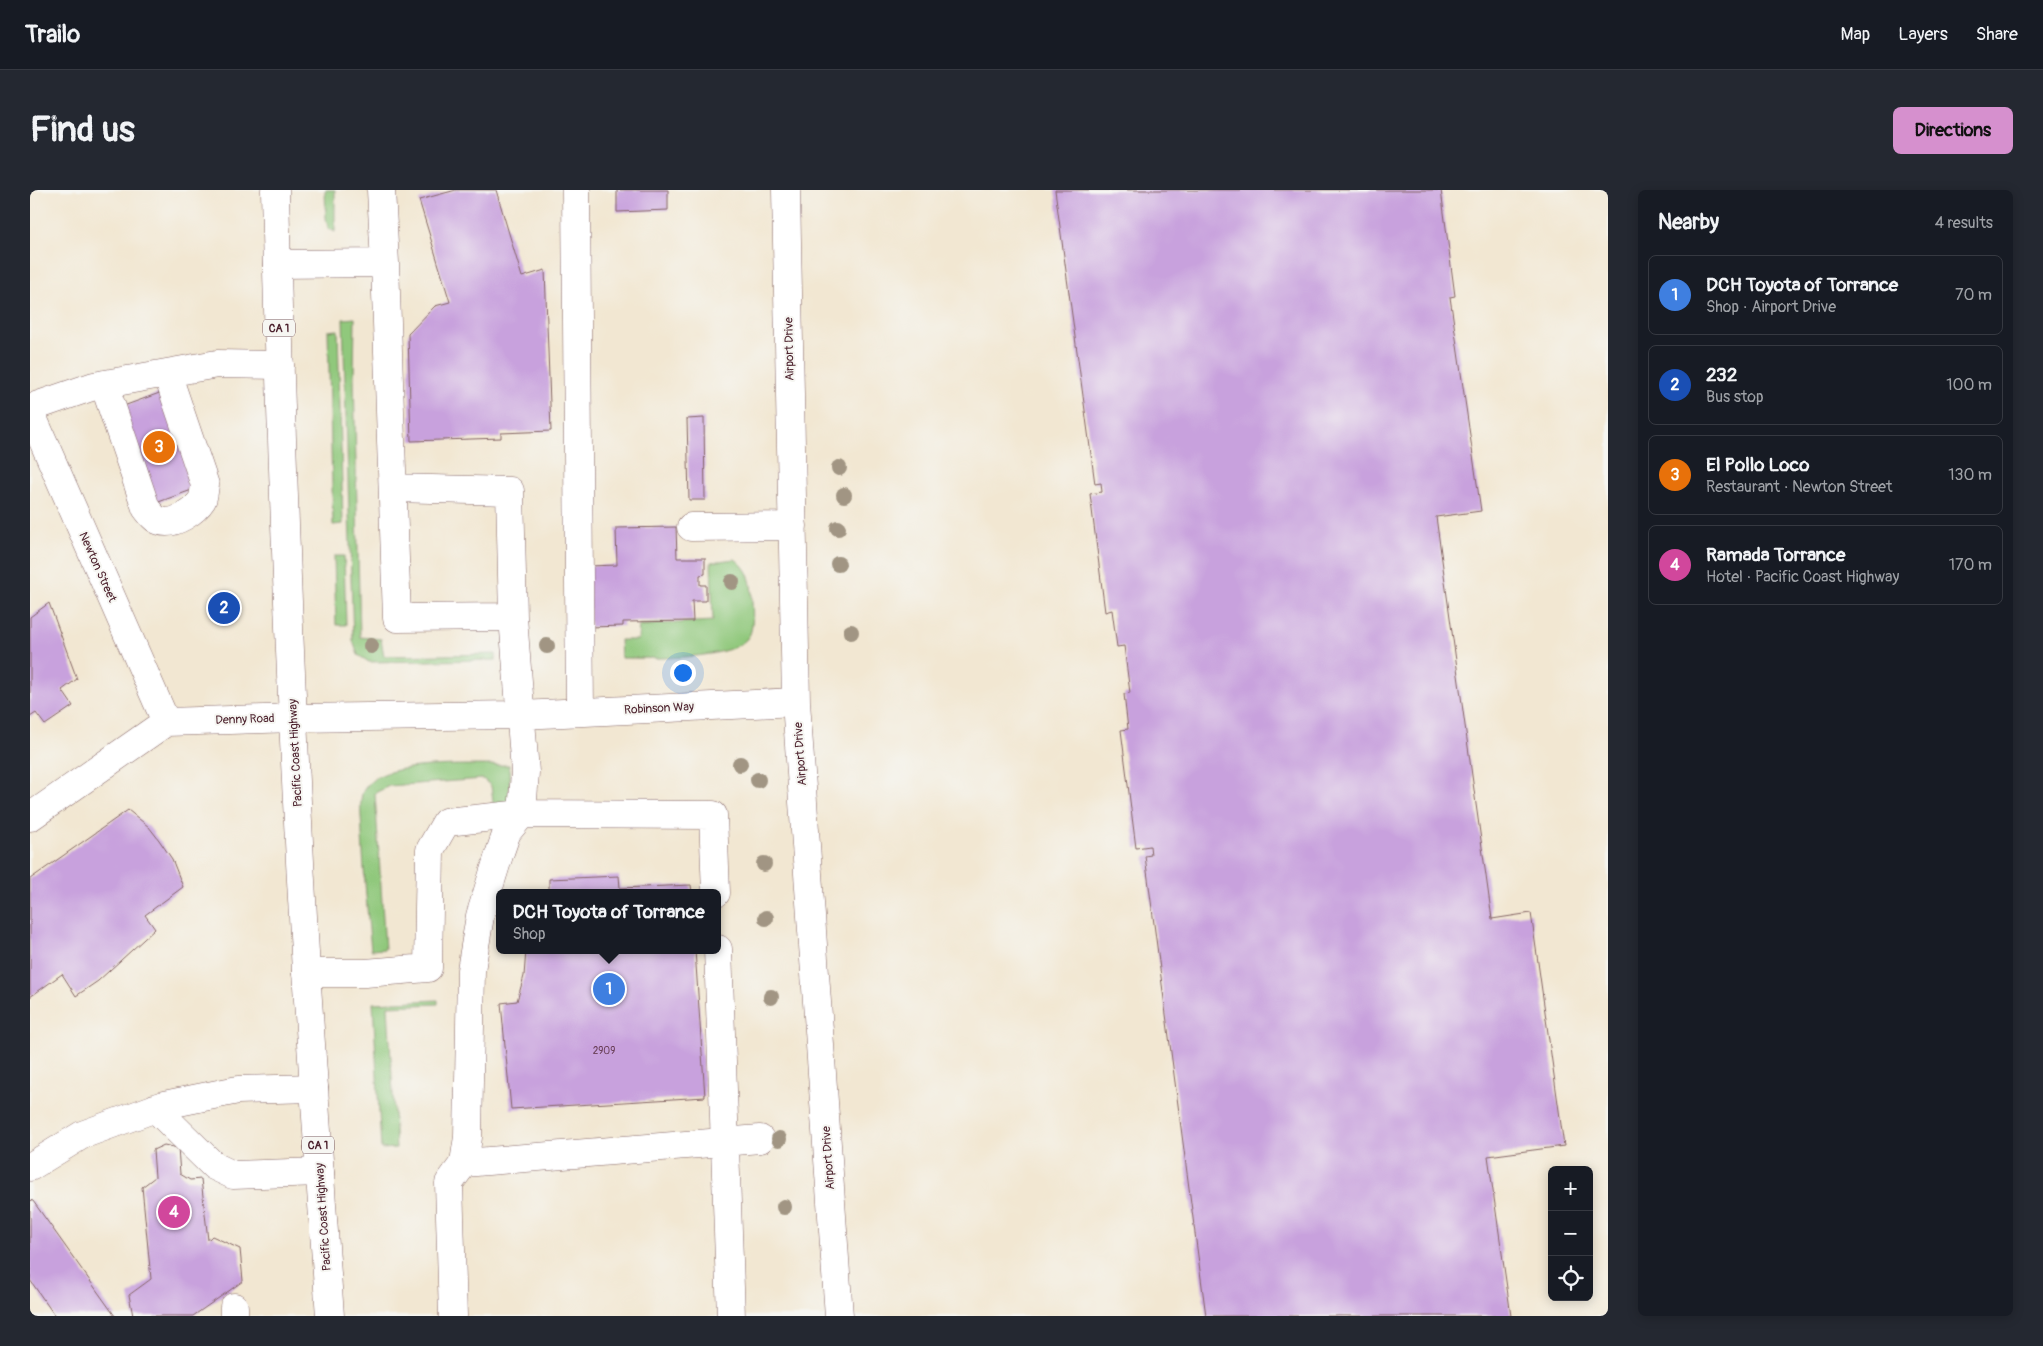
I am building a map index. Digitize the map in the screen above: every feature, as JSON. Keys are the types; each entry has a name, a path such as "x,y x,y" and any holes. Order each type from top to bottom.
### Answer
{"main road":[{"name":"Pacific Coast Highway","path":"275,190 280,365 306,973 330,1316"},
{"path":"381,190 397,618 513,617"},
{"path":"576,190 580,712"},
{"name":"Airport Drive","path":"786,190 796,702 838,1316"},
{"path":"277,264 385,263"},
{"path":"30,410 104,384 217,364 280,365"},
{"path":"104,384 146,508 154,518 162,522 176,520 195,508 203,499 205,485 167,373"},
{"name":"Newton Street","path":"30,410 166,722"},
{"path":"393,488 510,491 513,617 525,772 522,814 507,832 499,855 480,916 471,970 468,1138 464,1163 449,1183 453,1316"},
{"path":"691,527 793,526"},
{"name":"Robinson Way","path":"521,715 796,702"},
{"name":"Denny Road","path":"166,722 521,715"},
{"path":"30,818 166,722"},
{"path":"428,968 430,850 446,822 522,814 713,815 716,889"},
{"path":"718,954 731,1316"},
{"path":"306,973 365,973 428,968 471,970"},
{"path":"30,1167 82,1135 155,1108 238,1090 314,1088"},
{"path":"155,1108 214,1166 232,1175 320,1172"},
{"path":"464,1163 760,1139"}],"green space":[{"path":"325,190 335,190 335,232 328,228"},
{"path":"355,318 354,377 360,637 381,639 384,656 496,654 496,660 369,662 358,655 353,641 343,319"},
{"path":"338,330 343,524 333,525 328,331"},
{"path":"334,556 344,556 346,625 336,625"},
{"path":"735,559 750,578 752,590 752,627 750,634 742,643 729,650 711,654 671,658 621,658 620,640 638,640 639,625 713,621 711,562"},
{"path":"509,765 510,801 508,808 494,809 491,786 483,779 389,786 375,793 385,949 371,950 361,810 361,799 365,788 374,779 401,769 438,766"},
{"path":"438,1000 438,1004 388,1006 396,1148 381,1149 373,1003"}],"building":[{"path":"456,190 496,190 522,277 545,270 551,431 501,433 501,438 411,441 408,334 435,306 450,302 419,200"},
{"path":"617,190 668,190 668,210 617,212"},
{"path":"1055,190 1441,190 1455,296 1450,297 1481,511 1436,517 1492,919 1531,913 1564,1146 1488,1156 1511,1316 1206,1316 1145,856 1151,855 1150,846 1136,848 1121,730 1128,729 1124,694 1130,693 1124,646 1117,647 1112,610 1105,612 1090,494 1102,492 1101,483 1095,484"},
{"path":"165,391 200,487 153,504 118,408"},
{"path":"704,418 705,500 689,500 687,419"},
{"path":"676,527 677,558 705,558 705,574 700,575 700,585 706,585 706,601 692,601 693,621 623,622 623,626 590,627 589,566 617,565 616,528"},
{"path":"49,603 77,679 62,690 73,706 45,725 36,713 30,717 30,617"},
{"path":"128,810 149,827 159,840 172,859 183,887 145,915 155,929 98,981 76,996 62,974 30,997 30,879"},
{"path":"619,876 620,888 691,885 692,889 549,889 549,879"},
{"path":"526,954 695,954 705,1097 511,1109 501,1003 517,1001 524,976"},
{"path":"164,1145 178,1148 180,1174 190,1180 201,1179 208,1240 212,1236 240,1249 243,1281 193,1316 133,1316 129,1295 151,1279 142,1187 155,1177 153,1150"},
{"path":"30,1200 33,1201 115,1316 55,1316 30,1280"}],"place":[{"name":"El Pollo Loco","path":"159,447"},
{"name":"232","path":"224,608"},
{"name":"DCH Toyota of Torrance","path":"609,989"},
{"name":"Ramada Torrance","path":"174,1212"}]}
